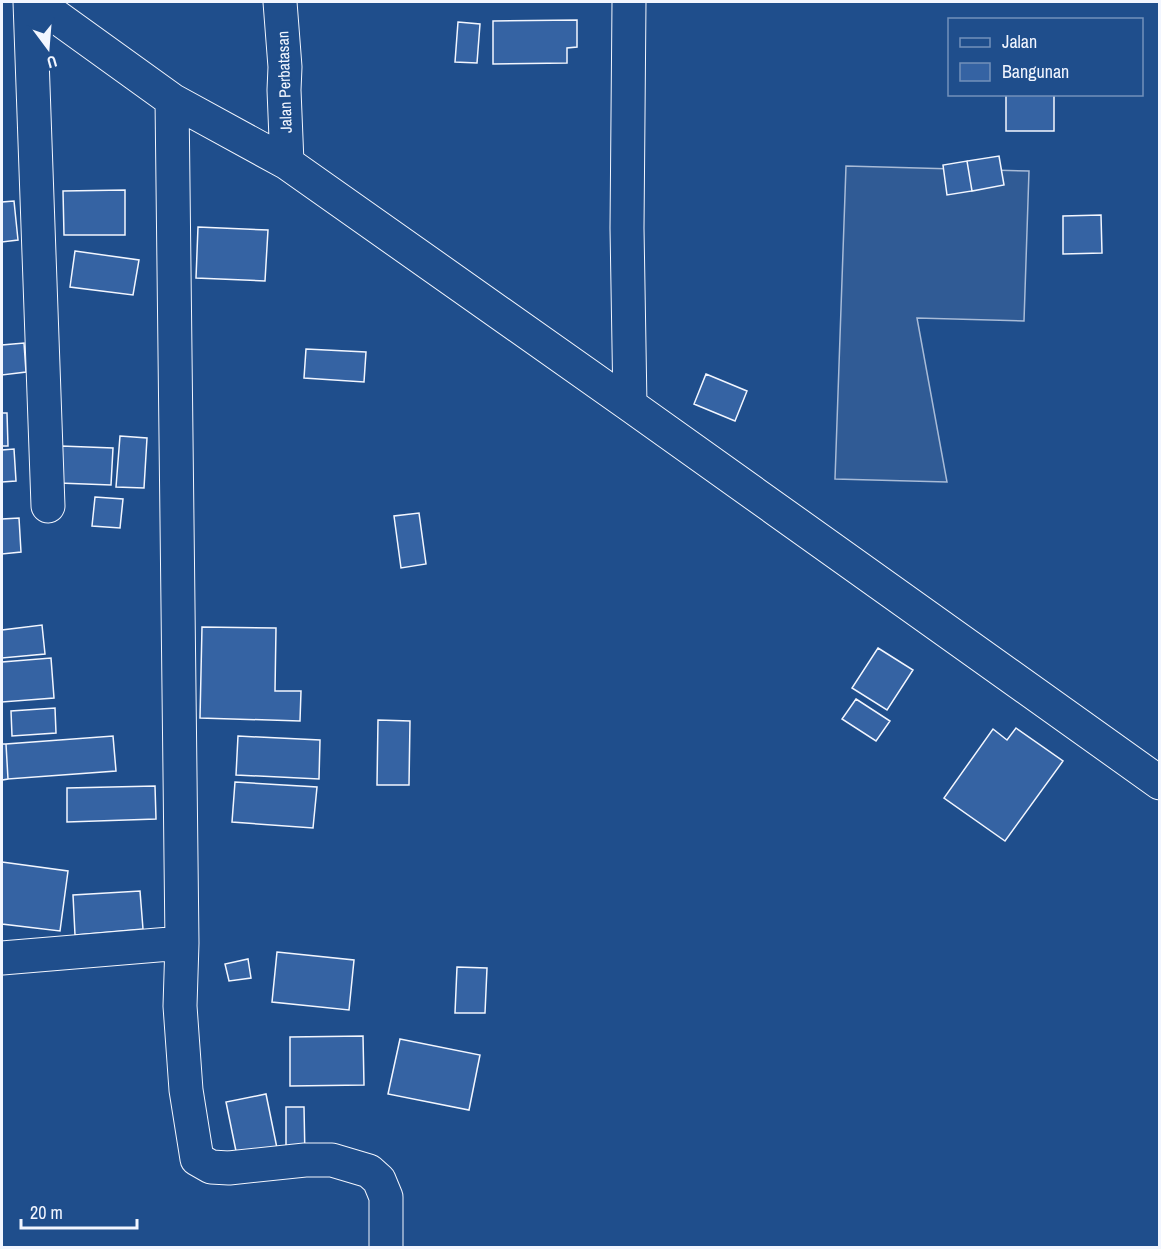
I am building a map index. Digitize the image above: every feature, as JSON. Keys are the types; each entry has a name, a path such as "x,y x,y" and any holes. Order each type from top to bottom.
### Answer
{"street":[{"path":"30,2 48,506"},
{"path":"36,2 172,100 287,164 1160,783"},
{"name":"Jalan Perbatasan","path":"280,2 285,67 287,164"},
{"path":"629,2 627,228 630,405"},
{"path":"172,100 182,943 180,1006 185,1079 196,1159 211,1167 229,1168 305,1160 333,1161 369,1171 379,1180 386,1197 386,1248"},
{"path":"2,958 182,943"}],"shaded area":[{"path":"846,166 1029,171 1024,321 917,318 947,482 835,479"}],"building":[{"path":"577,20 577,47 567,48 567,63 493,64 493,21"},
{"path":"458,22 480,24 477,63 455,62"},
{"path":"1006,96 1054,96 1054,131 1006,131"},
{"path":"999,156 1004,185 972,191 967,161"},
{"path":"967,161 972,191 947,195 943,165"},
{"path":"125,190 125,235 64,235 63,191"},
{"path":"14,201 18,240 2,242 2,202"},
{"path":"1101,215 1102,253 1063,254 1063,216"},
{"path":"198,227 268,230 265,281 196,278"},
{"path":"75,251 139,260 133,295 70,287"},
{"path":"24,343 26,372 2,375 2,345"},
{"path":"306,349 366,352 364,382 304,378"},
{"path":"706,374 747,391 735,421 694,404"},
{"path":"2,413 7,413 8,446 2,446"},
{"path":"120,436 147,438 144,488 116,487"},
{"path":"61,446 113,448 111,485 59,483"},
{"path":"14,449 16,481 2,482 2,450"},
{"path":"95,497 123,499 120,528 92,526"},
{"path":"419,513 426,564 401,568 394,516"},
{"path":"19,518 21,552 2,554 2,519"},
{"path":"42,625 45,654 2,658 2,630"},
{"path":"202,627 276,628 275,691 301,691 300,721 200,718"},
{"path":"878,648 913,670 887,710 852,688"},
{"path":"51,658 54,698 2,702 2,662"},
{"path":"856,699 890,721 876,741 842,719"},
{"path":"55,708 56,733 12,736 11,711"},
{"path":"378,720 410,721 409,785 377,785"},
{"path":"1016,728 1063,761 1005,841 944,798 993,729 1007,740"},
{"path":"113,736 116,771 8,779 6,744"},
{"path":"238,736 320,740 319,779 236,775"},
{"path":"2,744 6,744 8,779 2,780"},
{"path":"235,782 317,787 313,828 232,822"},
{"path":"155,786 156,819 67,822 67,788"},
{"path":"2,862 68,871 60,931 2,924"},
{"path":"140,891 143,929 75,935 73,895"},
{"path":"277,952 354,960 349,1010 272,1002"},
{"path":"248,959 251,978 229,981 225,964"},
{"path":"457,967 487,968 485,1013 455,1013"},
{"path":"363,1036 364,1085 290,1086 290,1037"},
{"path":"400,1039 480,1055 469,1110 388,1094"},
{"path":"266,1094 278,1153 238,1161 226,1102"},
{"path":"286,1107 304,1107 305,1158 286,1158"}]}
